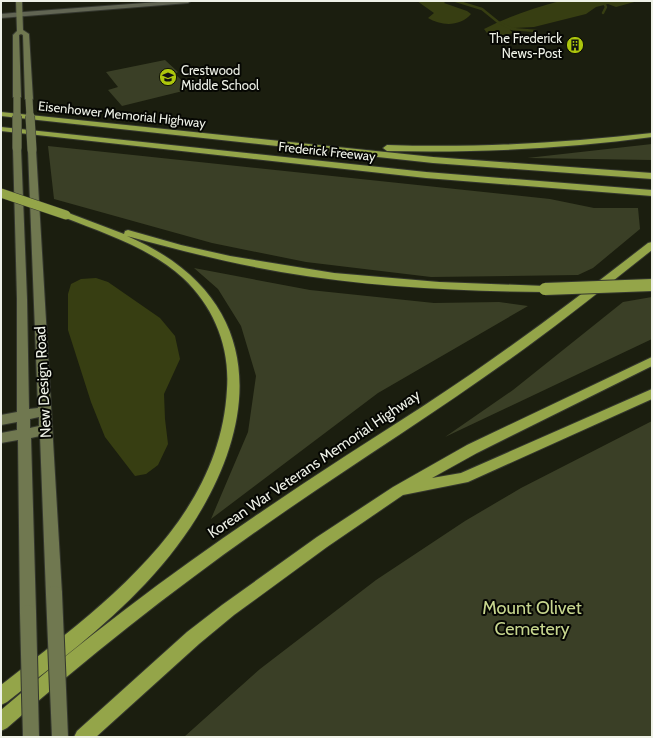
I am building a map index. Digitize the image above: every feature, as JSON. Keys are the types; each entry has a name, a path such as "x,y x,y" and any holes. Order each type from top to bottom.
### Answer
{"highway":[{"name":"Eisenhower Memorial Highway","path":"1,114 240,140"},
{"name":"Frederick Freeway","path":"1,128 426,175 652,193"},
{"path":"240,140 381,148 472,149 561,146 652,134"},
{"name":"Frederick Freeway","path":"240,140 433,160 652,176"},
{"path":"1,194 177,248 283,269 402,284 449,287 545,289 652,285"},
{"path":"1,696 109,609 141,578 194,509 214,474 227,437 234,406 235,377 231,350 224,329 214,307 200,289 186,275 146,249 66,215"},
{"name":"Korean War Veterans Memorial Highway","path":"1,722 99,640 197,564 282,505 441,401 502,359 568,311 652,245"},
{"path":"83,737 193,638 228,610 322,542 398,491 472,450 652,361"},
{"path":"398,491 463,478 652,394"}],"main road":[{"name":"New Design Road","path":"19,1 20,31 16,35 17,148 22,299 21,365 31,737"},
{"name":"New Design Road","path":"20,31 26,34 47,430 60,737"},
{"path":"1,420 46,411"},
{"path":"1,438 47,430"}],"street":[{"path":"1,16 81,7 155,5 188,1"}],"green space":[{"path":"165,60 178,72 175,74 191,89 122,106 108,90 118,87 106,72"},
{"path":"652,144 652,160 527,158"},
{"path":"48,146 550,199 594,208 638,208 640,229 593,268 578,275 431,277 306,262 212,243 54,199"},
{"path":"194,268 310,290 434,303 499,302 528,306 378,393 211,519 248,432 256,376 241,326 218,289"},
{"path":"652,297 652,339 445,437 513,390 623,302"},
{"name":"Mount Olivet Cemetery","path":"652,421 652,737 184,737 260,669 376,580 465,521 521,488"}],"shaded area":[{"path":"417,1 443,1 445,2 444,3 467,11 471,14 467,18 456,23 439,23 428,18 434,13"},
{"path":"560,1 638,1 616,7 608,4 596,7 586,14 534,27 514,28 510,30 513,33 500,36 487,33 484,29 521,13"},
{"path":"96,278 108,282 160,318 175,336 180,359 164,394 168,444 158,465 146,474 135,476 105,437 91,402 68,330 68,294 71,284 81,279"}],"waterway":[{"path":"456,1 482,9 498,22 512,29 536,31"},
{"path":"603,13 606,7 605,5"}],"place":[{"name":"The Frederick News-Post","path":"575,45"},
{"name":"Crestwood Middle School","path":"168,77"}]}
